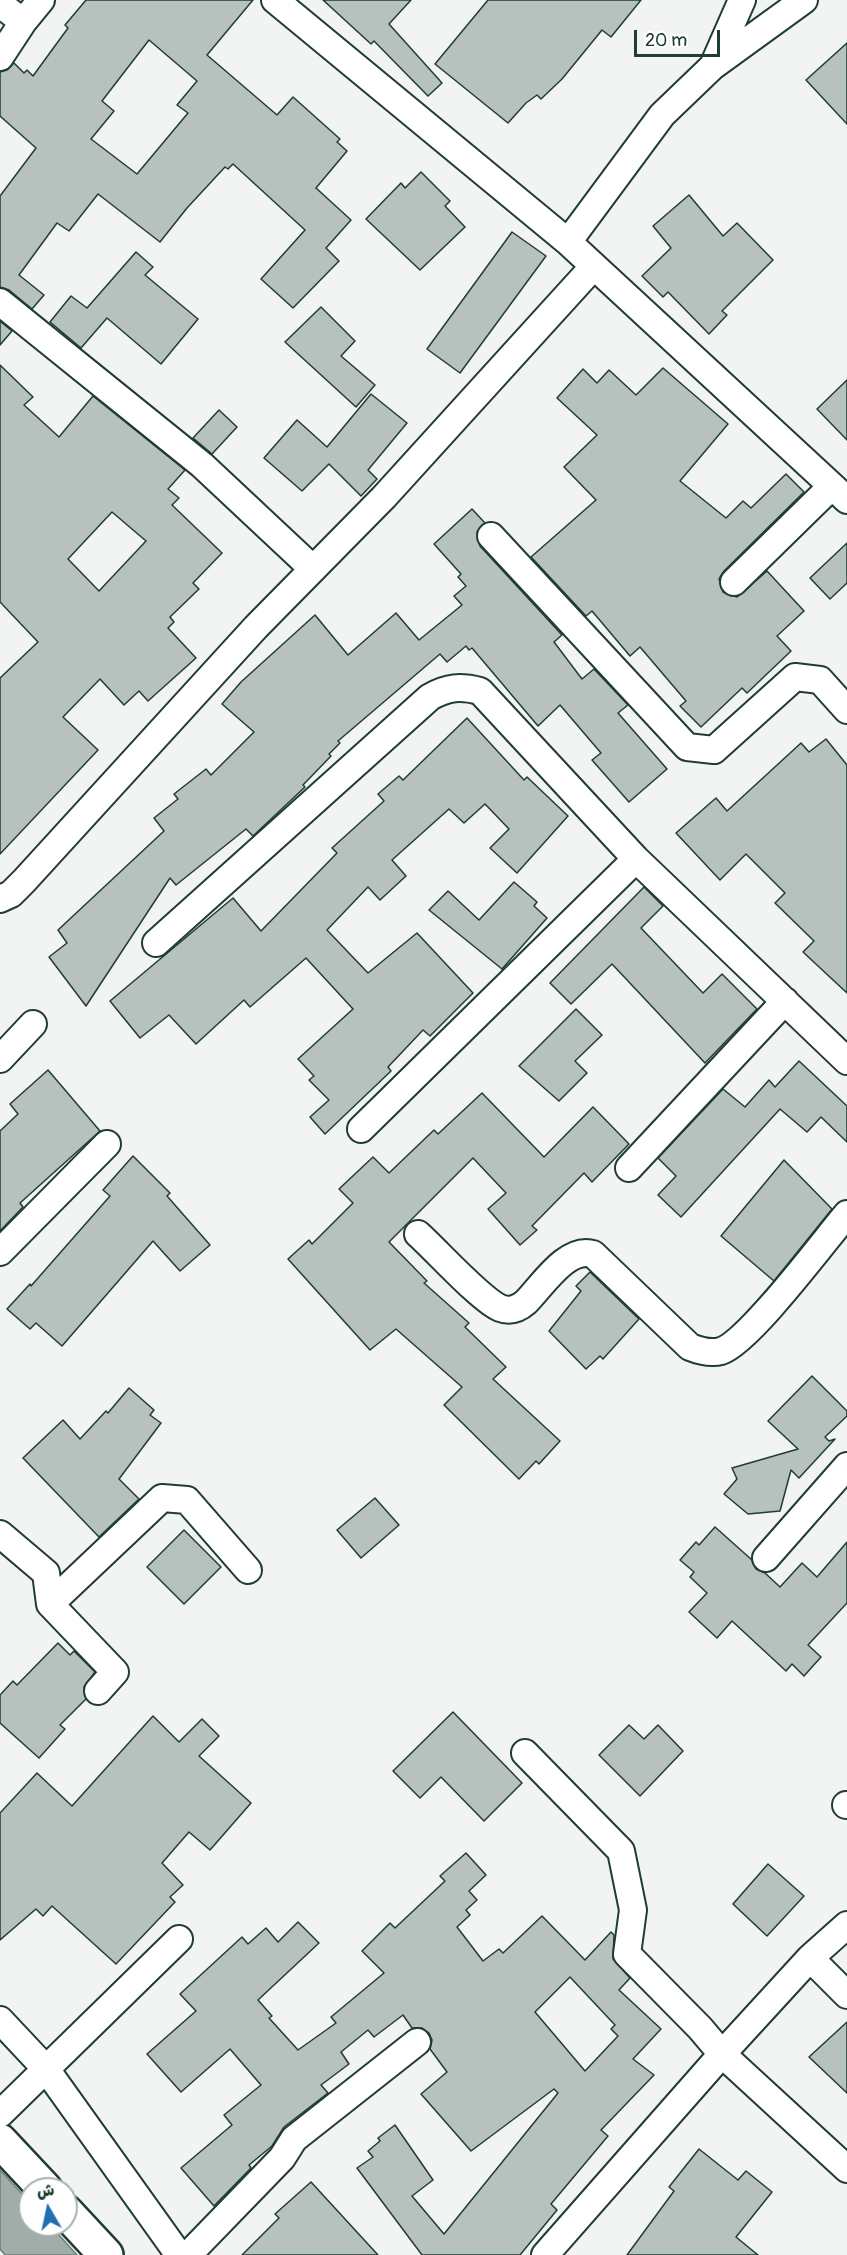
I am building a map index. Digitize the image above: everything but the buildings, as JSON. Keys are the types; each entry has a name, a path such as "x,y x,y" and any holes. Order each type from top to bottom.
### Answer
{"highway":[{"path":"0,2141 34,2177"},
{"path":"78,2225 106,2255"}],"street":[{"path":"0,57 41,0"},
{"path":"275,0 568,242 839,493 734,582"},
{"path":"713,66 741,0"},
{"path":"568,242 662,115 713,66 804,0"},
{"path":"0,3 23,22"},
{"path":"0,899 11,894 24,881 313,568 384,497 594,266"},
{"path":"0,302 202,465 313,568"},
{"path":"491,536 687,747 714,750 795,677 820,680 847,710"},
{"path":"156,943 430,697 448,687 464,687 480,691 636,859 847,1061"},
{"path":"361,1129 636,859"},
{"path":"629,1168 785,1001"},
{"path":"0,1059 33,1024"},
{"path":"0,1252 108,1144"},
{"path":"418,1234 490,1302 510,1310 526,1302 567,1259 586,1252 593,1254 690,1347 705,1352 719,1352 745,1335 847,1214"},
{"path":"766,1558 847,1466"},
{"path":"50,1604 162,1498 187,1500 248,1570"},
{"path":"0,1534 46,1573 50,1604 115,1672 98,1691"},
{"path":"525,1753 621,1851 633,1910 627,1954 700,2028 722,2054 847,2169"},
{"path":"545,2255 722,2054 810,1958 847,1925"},
{"path":"0,2114 179,1939"},
{"path":"810,1958 847,1995"},
{"path":"0,2020 46,2068 179,2255"},
{"path":"188,2255 282,2158 294,2139 417,2042"}],"shaded area":[{"path":"0,2170 18,2190 18,2237 61,2237 77,2255 5,2255 0,2249"}]}
